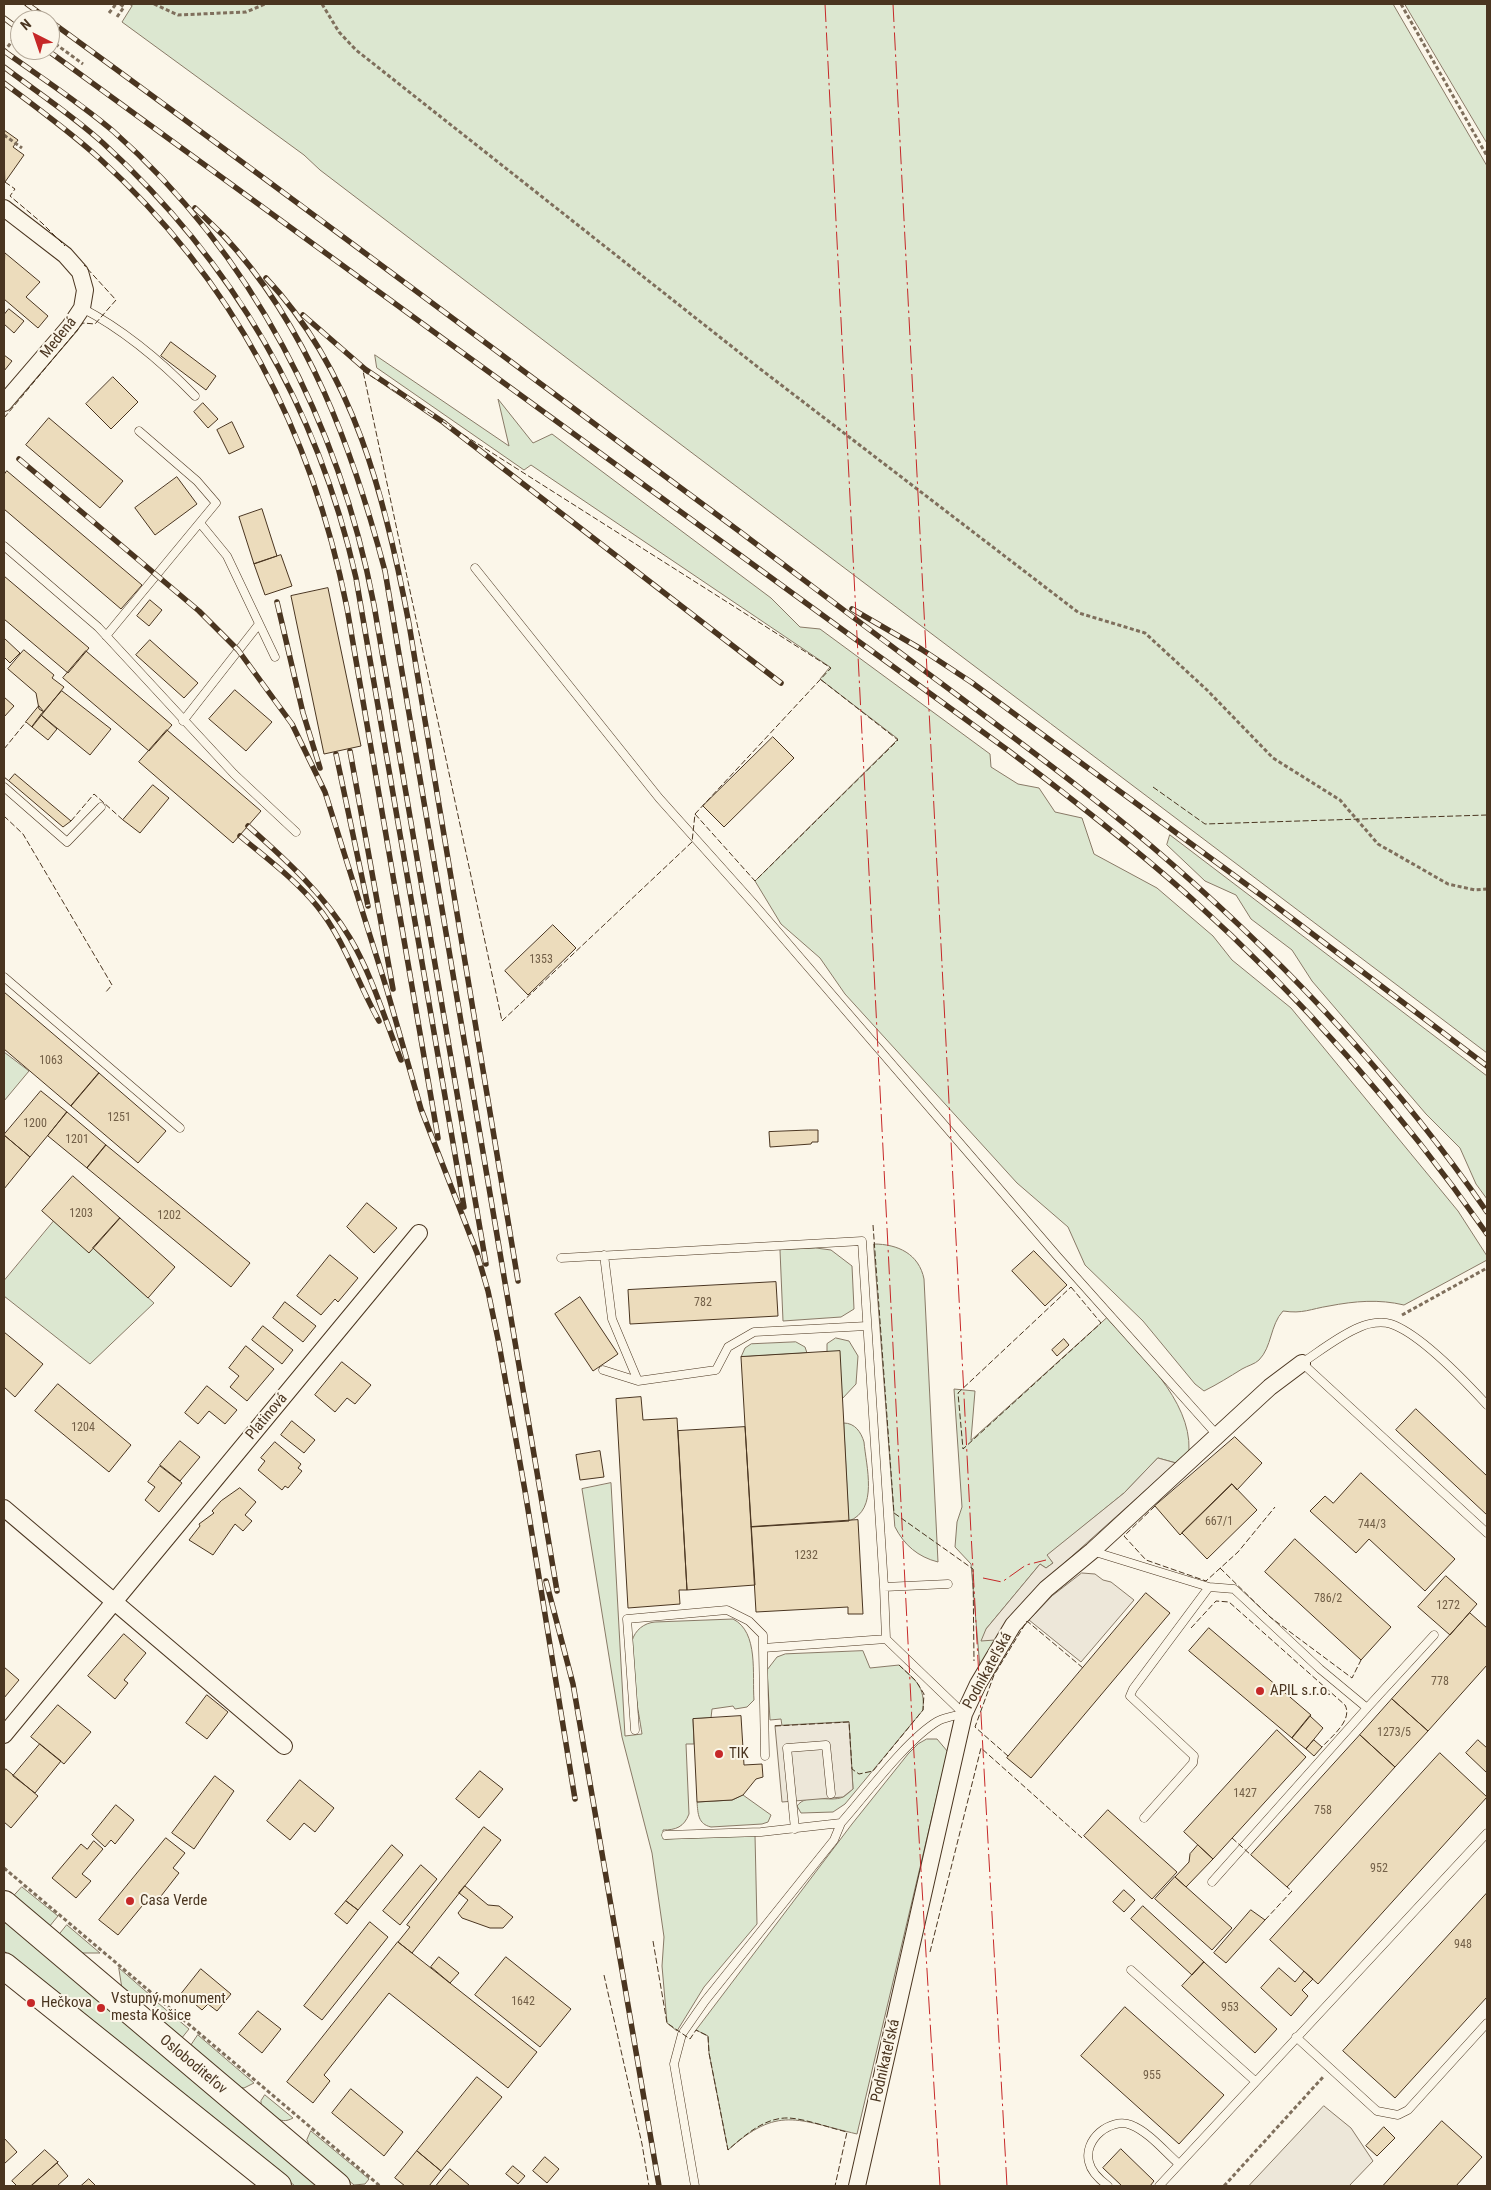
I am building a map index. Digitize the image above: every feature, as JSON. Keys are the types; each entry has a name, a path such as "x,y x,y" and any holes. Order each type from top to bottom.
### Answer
{"main road":[{"name":"Osloboditeľov","path":"4,1904 337,2186"},
{"path":"4,1966 278,2186"}],"street":[{"name":"Medená","path":"4,208 65,255 80,272 85,290 82,308 70,326 4,403"},
{"name":"Platinová","path":"4,1735 419,1233"},
{"name":"Podnikateľská","path":"857,2186 964,1714 978,1684 1013,1625 1046,1589 1092,1551 1270,1387 1302,1364"},
{"path":"4,1508 284,1746"}],"lane":[{"path":"82,308 101,318 170,370 195,396"},
{"path":"106,636 216,503 197,481 139,431"},
{"path":"200,523 227,556 275,657"},
{"path":"4,546 106,636 234,774 296,832"},
{"path":"475,568 659,798 753,903 1058,1257 1217,1435"},
{"path":"184,721 259,624"},
{"path":"4,787 67,842 101,807"},
{"path":"4,978 180,1128"},
{"path":"561,1258 862,1242 886,1639 964,1714"},
{"path":"604,1255 612,1319 638,1381"},
{"path":"1487,1405 1468,1384 1412,1335 1391,1324 1382,1323 1361,1326 1302,1364 1487,1533"},
{"path":"603,1370 638,1381 716,1370 728,1347 754,1332 867,1326"},
{"path":"1092,1551 1209,1587 1234,1590 1320,1669 1367,1708"},
{"path":"884,1587 948,1584"},
{"path":"1144,1818 1193,1763 1194,1756 1130,1696 1133,1689 1209,1587"},
{"path":"635,1730 626,1619 727,1610 749,1621 763,1635 765,1756"},
{"path":"1212,1882 1434,1635"},
{"path":"763,1648 886,1639"},
{"path":"695,2186 674,2064 682,2034 705,2002 834,1840 841,1823 904,1751 924,1732 946,1717 964,1714"},
{"path":"795,1829 787,1748 826,1745 831,1794"},
{"path":"666,1835 795,1829 841,1823"},
{"path":"1159,2186 1487,1833"},
{"path":"1130,1970 1255,2081"},
{"path":"1296,2037 1377,2111 1398,2115 1408,2110 1487,2023"},
{"path":"1108,2186 1092,2171 1088,2161 1095,2137 1104,2128 1117,2124 1130,2125 1179,2164"}],"path":[{"path":"110,13 116,4"},
{"path":"117,17 126,5 120,4"},
{"path":"154,4 178,16 246,12 265,4"},
{"path":"322,4 339,32 356,50 373,61 759,368 1079,613 1145,633 1207,690 1273,758 1340,800 1378,844 1448,884 1475,890 1487,889"},
{"path":"1401,4 1487,156"},
{"path":"60,47 83,64"},
{"path":"4,136 22,148"},
{"path":"1391,1324 1405,1313 1487,1268"},
{"path":"4,1868 380,2186"},
{"path":"1224,2186 1331,2069"}],"green space":[{"path":"129,4 1393,4 1487,166 1487,1053 614,394 320,170 304,155 122,22 132,6"},
{"path":"1405,4 1487,4 1487,143"},
{"path":"375,355 509,446 498,399 533,443 552,434 771,598 800,627 820,629 990,754 991,767 1018,784 1039,788 1055,812 1082,818 1094,854 1157,888 1213,936 1232,960 1291,1008 1458,1211 1487,1256 1487,1260 1404,1305 1367,1301 1339,1304 1301,1312 1283,1311 1263,1355 1257,1361 1204,1391 1195,1384 1143,1321 1085,1265 1068,1227 1017,1183 845,994 820,958 781,924 755,881 898,739 820,679 830,667 531,465 524,470 377,368"},
{"path":"1170,835 1487,1076 1487,1199 1476,1184 1460,1148 1426,1114 1312,981 1292,950 1251,919 1236,895 1205,881 1167,845"},
{"path":"4,1052 29,1071 4,1101"},
{"path":"54,1221 93,1248 154,1303 90,1364 4,1296 4,1281"},
{"path":"874,1244 899,1248 906,1252 917,1263 924,1279 938,1562 924,1557 907,1545 895,1527"},
{"path":"816,1248 831,1250 852,1266 854,1309 841,1317 783,1321 780,1250"},
{"path":"1107,1318 1148,1362 1172,1395 1182,1413 1187,1431 1189,1450 1176,1463 1158,1458 1124,1493 1048,1555 1053,1563 1046,1568 1040,1564 986,1629 995,1640 980,1668 971,1564 955,1547 957,1522 962,1507 954,1389 975,1391 971,1440"},
{"path":"836,1338 849,1341 858,1356 856,1384 842,1399 827,1352 827,1344"},
{"path":"796,1342 805,1347 807,1353 741,1357 745,1348 751,1344"},
{"path":"844,1423 854,1426 861,1435 864,1442 868,1475 867,1497 864,1507 858,1515 849,1521"},
{"path":"611,1483 625,1736 642,1734 631,1649 633,1637 638,1630 655,1622 733,1619 741,1625 751,1644 754,1700 747,1707 735,1709 733,1706 712,1709 711,1718 693,1719 694,1744 686,1744 689,1814 685,1822 679,1827 663,1830 663,1839 755,1835 757,1924 704,1987 677,2031 667,2023 662,1966 664,1937 652,1853 622,1737 582,1489"},
{"path":"863,1651 870,1668 899,1665 910,1675 921,1689 923,1710 845,1804 833,1812 801,1813 797,1806 801,1802 813,1799 838,1799 853,1789 849,1722 782,1726 781,1719 770,1720 767,1670 777,1657 785,1654"},
{"path":"927,1739 937,1739 948,1752 857,2134 803,2121 775,2121 745,2136 728,2150 709,2053 708,2036 696,2030 852,1824 908,1754 918,1744"},
{"path":"743,1795 771,1815 768,1822 711,1827 703,1824 698,1814 697,1802 732,1800"},
{"path":"22,1887 58,1916 49,1927 13,1897"},
{"path":"4,1922 18,1931 322,2186 295,2186 4,1951"},
{"path":"67,1925 100,1953 79,1953 59,1935"},
{"path":"119,1968 150,1995 141,2004 122,1987"},
{"path":"158,2003 189,2029 181,2039 153,2013"},
{"path":"198,2035 254,2083 244,2088 239,2087 190,2047"},
{"path":"265,2095 293,2118 284,2121 272,2115 261,2105"},
{"path":"311,2131 369,2179 365,2184 354,2185 311,2149 307,2140"}],"shaded area":[{"path":"1158,1458 1176,1463 1052,1574 1020,1608 995,1640 981,1641 986,1629 1040,1564 1046,1568 1053,1563 1047,1555 1124,1493"},
{"path":"1082,1573 1095,1574 1103,1580 1111,1582 1134,1600 1081,1662 1029,1620 1052,1596"},
{"path":"849,1722 853,1789 843,1797 782,1802 775,1726"},
{"path":"1324,2106 1351,2128 1373,2161 1349,2186 1249,2186"}],"building":[{"path":"4,130 18,140 13,147 24,155 5,182"},
{"path":"5,253 40,282 26,297 48,316 38,328 4,299"},
{"path":"9,309 24,321 14,333 4,324 4,315"},
{"path":"171,342 216,376 206,390 161,356"},
{"path":"4,355 12,361 4,371"},
{"path":"113,377 138,402 111,429 86,404"},
{"path":"203,403 218,419 208,428 194,412"},
{"path":"49,418 123,481 100,508 26,445"},
{"path":"232,422 244,447 229,454 217,430"},
{"path":"7,471 142,585 121,609 4,509 4,475"},
{"path":"177,477 197,504 155,535 135,508"},
{"path":"262,509 277,556 254,564 239,517"},
{"path":"281,555 292,586 265,595 254,564"},
{"path":"4,576 89,648 68,673 4,619"},
{"path":"328,588 361,746 324,754 291,596"},
{"path":"150,600 162,610 149,626 137,616"},
{"path":"4,638 20,653 10,663 4,657"},
{"path":"150,640 198,683 184,698 136,655"},
{"path":"24,650 54,675 52,678 64,687 44,712 39,709 36,693 8,669"},
{"path":"86,651 172,725 149,751 63,678"},
{"path":"235,690 272,722 246,751 209,719"},
{"path":"62,691 111,729 90,755 41,715"},
{"path":"4,697 14,706 4,717"},
{"path":"39,706 44,712 32,727 26,722"},
{"path":"41,715 57,729 48,740 32,727"},
{"path":"167,730 261,811 233,843 139,762"},
{"path":"773,737 794,758 724,827 703,806"},
{"path":"15,774 71,821 63,827 9,781"},
{"path":"153,785 169,798 140,833 123,820"},
{"path":"553,925 576,948 528,995 505,971"},
{"path":"4,992 99,1073 71,1106 4,1049"},
{"path":"99,1073 166,1131 138,1163 71,1106"},
{"path":"41,1091 67,1112 30,1157 4,1135"},
{"path":"67,1112 106,1145 87,1168 48,1136"},
{"path":"818,1130 818,1142 770,1147 769,1132"},
{"path":"4,1135 30,1157 4,1189"},
{"path":"106,1145 250,1263 231,1287 87,1168"},
{"path":"73,1176 120,1218 89,1253 42,1211"},
{"path":"367,1203 397,1228 374,1253 347,1227"},
{"path":"120,1218 175,1267 148,1298 93,1248"},
{"path":"1034,1251 1067,1285 1045,1306 1012,1271"},
{"path":"330,1255 358,1278 338,1302 335,1299 321,1315 297,1296"},
{"path":"776,1282 778,1316 630,1324 628,1290"},
{"path":"580,1297 618,1354 593,1371 555,1314"},
{"path":"285,1302 316,1326 303,1342 273,1318"},
{"path":"263,1326 293,1350 282,1364 252,1340"},
{"path":"4,1332 43,1364 15,1397 4,1387"},
{"path":"1064,1339 1069,1345 1057,1356 1052,1350"},
{"path":"246,1346 274,1369 247,1401 230,1387 239,1376 229,1368"},
{"path":"840,1351 849,1521 751,1527 741,1357"},
{"path":"342,1362 371,1385 355,1404 347,1398 335,1412 315,1395"},
{"path":"58,1384 131,1445 109,1472 35,1411"},
{"path":"207,1386 237,1410 225,1424 209,1411 198,1424 185,1413"},
{"path":"641,1397 643,1420 677,1418 687,1590 679,1590 680,1604 628,1608 616,1399"},
{"path":"1416,1409 1487,1476 1487,1515 1396,1430"},
{"path":"292,1421 315,1440 304,1453 281,1435"},
{"path":"745,1427 755,1585 687,1590 678,1431"},
{"path":"1235,1437 1262,1463 1237,1490 1232,1484 1180,1535 1155,1506"},
{"path":"180,1441 200,1457 180,1481 160,1465"},
{"path":"275,1442 301,1464 298,1468 302,1471 288,1488 285,1486 282,1490 258,1470 265,1461 261,1458"},
{"path":"600,1451 604,1477 580,1480 576,1455"},
{"path":"160,1466 182,1483 159,1512 145,1500 155,1487 148,1482"},
{"path":"1361,1473 1455,1559 1425,1591 1369,1539 1356,1553 1310,1511 1325,1496 1333,1503"},
{"path":"1232,1484 1257,1510 1207,1559 1182,1533"},
{"path":"240,1488 256,1502 245,1515 252,1521 243,1531 235,1524 213,1555 189,1540 200,1526 199,1524 214,1513 212,1511 221,1501"},
{"path":"858,1520 863,1614 848,1614 848,1607 756,1612 751,1527"},
{"path":"1295,1539 1391,1627 1361,1660 1265,1572"},
{"path":"1446,1576 1477,1604 1450,1635 1418,1607"},
{"path":"1146,1593 1170,1613 1031,1778 1007,1758"},
{"path":"1470,1613 1487,1628 1487,1665 1428,1731 1392,1699"},
{"path":"1209,1628 1311,1715 1292,1738 1189,1651"},
{"path":"124,1634 146,1653 124,1680 128,1683 115,1699 88,1676"},
{"path":"4,1667 19,1680 4,1698"},
{"path":"207,1695 228,1712 207,1739 186,1723"},
{"path":"1392,1699 1428,1731 1395,1767 1360,1735"},
{"path":"58,1705 91,1732 64,1764 31,1737"},
{"name":"TIK","path":"741,1716 744,1765 762,1764 763,1777 756,1779 743,1795 732,1800 697,1802 693,1719"},
{"path":"1310,1716 1323,1728 1306,1749 1292,1738"},
{"path":"1277,1730 1306,1757 1213,1859 1184,1832"},
{"path":"1360,1735 1395,1767 1287,1887 1251,1855"},
{"path":"1314,1740 1322,1747 1314,1756 1306,1749"},
{"path":"1478,1740 1487,1748 1487,1773 1466,1753"},
{"path":"40,1744 61,1761 35,1793 13,1776"},
{"path":"1440,1753 1487,1797 1318,1984 1270,1940"},
{"path":"6,1769 38,1796 11,1828 4,1822 4,1772"},
{"path":"480,1771 503,1789 479,1818 456,1799"},
{"path":"215,1776 234,1791 194,1849 172,1833"},
{"path":"300,1780 334,1808 315,1832 304,1823 290,1840 267,1821"},
{"path":"116,1805 134,1820 115,1844 111,1840 105,1847 92,1835"},
{"path":"1108,1810 1177,1872 1152,1899 1084,1836"},
{"path":"484,1827 501,1840 412,1953 398,1942 410,1927 407,1925"},
{"path":"166,1838 185,1853 173,1868 179,1873 154,1905 147,1900 118,1935 99,1920"},
{"path":"94,1841 103,1849 82,1874 91,1881 76,1898 52,1878 81,1844 87,1849"},
{"path":"392,1845 403,1855 358,1910 346,1901"},
{"path":"1198,1845 1213,1859 1186,1887 1175,1877 1189,1862 1190,1854"},
{"path":"421,1865 437,1879 400,1925 383,1911"},
{"path":"1175,1877 1232,1928 1212,1950 1155,1899"},
{"path":"465,1886 488,1905 499,1906 513,1917 503,1928 490,1928 462,1918 458,1913 468,1900 459,1893"},
{"path":"1124,1890 1135,1900 1124,1912 1113,1902"},
{"path":"1487,1893 1487,1997 1395,2098 1343,2051"},
{"path":"346,1901 358,1910 347,1924 335,1914"},
{"path":"1143,1906 1204,1962 1192,1975 1131,1919"},
{"path":"1251,1910 1265,1920 1226,1963 1214,1953"},
{"path":"370,1922 388,1937 322,2020 304,2006"},
{"path":"398,1942 537,2052 508,2088 389,1993 324,2075 330,2081 313,2103 287,2082"},
{"path":"439,1957 459,1973 450,1983 431,1967"},
{"path":"506,1957 571,2009 540,2047 475,1995"},
{"path":"1204,1962 1277,2029 1255,2053 1182,1986"},
{"path":"1279,1968 1295,1982 1304,1971 1313,1979 1302,1990 1308,1996 1291,2016 1261,1988"},
{"path":"201,1969 231,1994 217,2011 208,2004 202,2010 182,1993"},
{"path":"1125,2007 1224,2095 1179,2144 1081,2056"},
{"path":"258,2011 281,2029 262,2053 239,2034"},
{"path":"477,2077 502,2097 441,2171 417,2151"},
{"path":"351,2089 403,2132 384,2156 332,2113"},
{"path":"1442,2121 1482,2157 1456,2186 1383,2186"},
{"path":"1384,2127 1395,2138 1377,2156 1366,2146"},
{"path":"4,2138 17,2152 4,2164"},
{"path":"1121,2149 1154,2181 1150,2186 1122,2186 1103,2168"},
{"path":"45,2150 58,2162 31,2186 17,2186 12,2181"},
{"path":"417,2151 441,2171 429,2186 405,2186 395,2178"},
{"path":"545,2157 559,2169 547,2183 533,2171"},
{"path":"58,2162 68,2176 57,2186 31,2186"},
{"path":"513,2166 525,2176 518,2184 506,2174"},
{"path":"450,2169 469,2185 436,2186"},
{"path":"89,2179 96,2186 81,2186"}],"railway":[{"path":"27,4 35,10"},
{"path":"4,18 10,22"},
{"path":"60,28 739,531 1039,757 1146,842 1216,903 1300,985 1340,1028 1417,1118 1487,1212"},
{"path":"4,51 100,120 163,180 208,232 248,287 283,346 313,408 338,472 358,537 374,605 486,1264"},
{"path":"60,59 1009,751 1124,841 1232,936 1311,1016 1385,1100 1454,1188 1487,1234"},
{"path":"4,67 67,113 103,143 150,189 192,237 230,287 264,340 293,396 318,454 339,515 356,578 464,1207"},
{"path":"4,83 99,158 147,205 190,255 228,308 260,363 289,420 312,480 332,543 347,608 438,1138"},
{"path":"195,208 227,239"},
{"path":"223,235 253,271 280,309 304,350 342,436 358,481 385,571 557,1591"},
{"path":"266,278 296,315 322,354 344,396 362,440 377,485 389,531 409,624 518,1281"},
{"path":"303,315 365,369 443,422 781,683"},
{"path":"19,459 199,611 238,650 292,724 325,792 387,990 421,1109 477,1253 488,1291 525,1491 575,1799"},
{"path":"277,602 303,713 320,768"},
{"path":"852,609 921,649 971,682 1269,901 1487,1066"},
{"path":"350,751 393,989"},
{"path":"336,754 368,906"},
{"path":"248,826 316,892 350,938 378,998 401,1060"},
{"path":"240,836 290,878 327,919 343,947 379,1021"},
{"path":"546,1581 573,1684 659,2186"}],"fence":[{"path":"5,182 15,189 10,196 42,223 65,246"},
{"path":"4,418 83,323 95,324 116,300 84,265"},
{"path":"363,371 831,668 695,814 692,842 502,1021 363,371"},
{"path":"695,814 755,881 898,740 820,679"},
{"path":"4,749 26,722"},
{"path":"4,777 9,781"},
{"path":"1153,787 1205,824 1487,815"},
{"path":"71,821 94,794 123,820"},
{"path":"4,816 23,834 112,985 105,993"},
{"path":"873,1225 894,1513 973,1569 974,1661"},
{"path":"1071,1287 1101,1323 963,1449 958,1393 1071,1287"},
{"path":"1155,1506 1124,1536 1146,1560 1206,1581 1238,1552 1275,1507"},
{"path":"1220,1568 1270,1617 1352,1678 1361,1660"},
{"path":"1191,1628 1216,1601 1229,1602 1345,1705 1347,1711 1344,1722 1322,1747"},
{"path":"1008,1756 975,1727 994,1675 1027,1621 1083,1668"},
{"path":"775,1726 849,1722 852,1769 859,1774 873,1771 923,1710 924,1694 916,1681 899,1665"},
{"path":"930,1952 981,1748 1082,1838"},
{"path":"1232,1838 1251,1855"},
{"path":"1265,1920 1292,1891 1287,1887"},
{"path":"653,1941 667,2023 690,2039 696,2030 708,2036 709,2053 728,2150 756,2128 780,2118 803,2120 847,2132 835,2186"},
{"path":"604,1975 642,2144 649,2186"}],"power":[{"path":"825,4 912,1721 940,2186"},
{"path":"893,4 971,1533 1007,2186"},
{"path":"983,1578 1002,1582 1026,1565 1046,1560"}],"place":[{"name":"APIL s.r.o.","path":"1260,1691"},
{"name":"TIK","path":"719,1754"},
{"name":"Casa Verde","path":"130,1901"},
{"name":"Hečkova","path":"31,2003"},
{"name":"Vstupný monument mesta Košice","path":"101,2008"}]}
